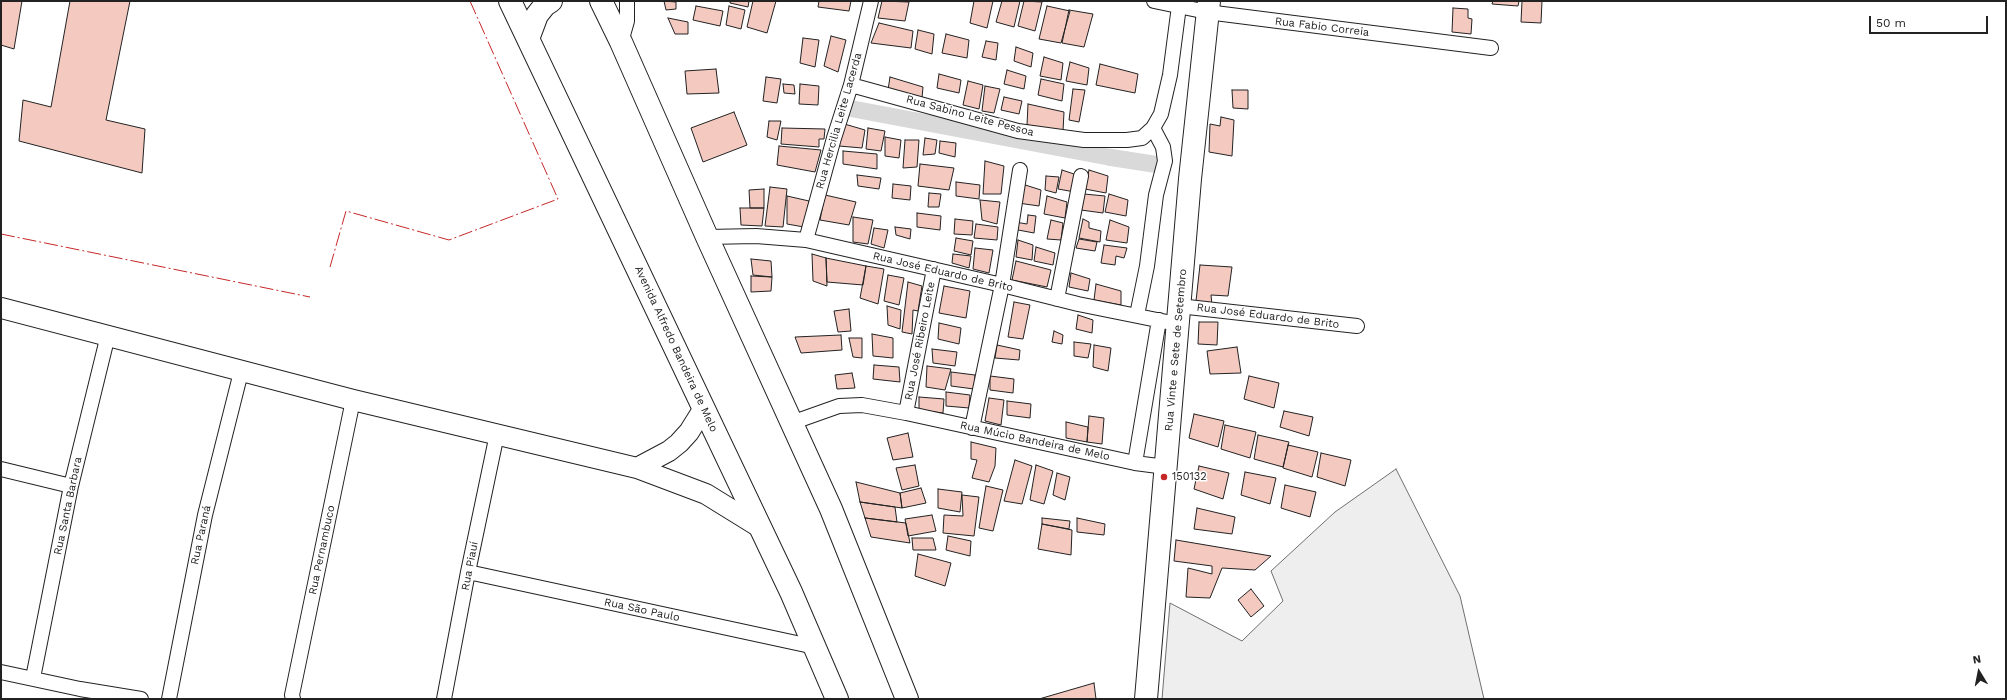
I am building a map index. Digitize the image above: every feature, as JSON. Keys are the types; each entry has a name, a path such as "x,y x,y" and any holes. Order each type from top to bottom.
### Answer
{"main road":[{"name":"Avenida Alfredo Bandeira de Melo","path":"510,1 761,528 837,699"},
{"path":"528,39 537,14 545,4 551,1"},
{"path":"599,4 621,42 707,238 831,509 907,699"},
{"name":"Rua Vinte e Sete de Setembro","path":"1146,699 1166,467 1172,316 1191,169 1208,7"}],"street":[{"path":"621,42 626,21 627,1"},
{"name":"Rua Hercilia Leite Lacerda","path":"806,240 834,138 851,85 871,1"},
{"name":"Rua Fabio Correia","path":"1154,1 1179,6 1208,7 1491,48"},
{"path":"1137,315 1148,266 1156,195 1165,161 1163,147 1153,128 1161,114 1170,75 1179,6"},
{"name":"Rua Sabino Leite Pessoa","path":"851,85 1018,131 1057,137 1084,140 1126,140 1142,138 1153,128"},
{"path":"972,428 1002,284 1020,170"},
{"path":"1057,299 1082,176"},
{"name":"Rua José Eduardo de Brito","path":"707,238 756,236 806,240 1002,284 1057,299 1137,315 1357,326"},
{"name":"Rua José Ribeiro Leite","path":"906,413 934,269"},
{"path":"1,308 108,335 241,372 637,468 706,494 761,528"},
{"path":"1135,463 1172,316"},
{"name":"Rua Santa Barbara","path":"33,678 72,486 108,335"},
{"name":"Rua Paraná","path":"169,699 205,515 241,372"},
{"name":"Rua Pernambuco","path":"293,699 292,695 353,400"},
{"name":"Rua Múcio Bandeira de Melo","path":"791,423 839,406 862,405 906,413 1135,463 1166,467"},
{"path":"637,468 669,451 679,443 689,432 704,408"},
{"name":"Rua Piauí","path":"444,699 468,572 497,434"},
{"path":"1,469 72,486"},
{"name":"Rua São Paulo","path":"468,572 815,647"},
{"path":"1,672 33,678 79,694 141,699"}],"shaded area":[{"path":"1396,469 1460,596 1484,699 1162,699 1170,603 1242,641 1283,601 1271,571 1335,512"}],"building":[{"path":"1,1 22,1 14,49 1,45"},
{"path":"70,1 130,1 106,120 145,129 142,173 19,141 23,100 51,107"},
{"path":"664,1 676,2 676,9 666,10"},
{"path":"730,1 749,1 748,7 730,3"},
{"path":"753,1 776,1 767,33 747,27"},
{"path":"819,1 851,1 849,11 818,7"},
{"path":"882,1 909,2 905,21 878,18"},
{"path":"974,1 993,1 987,28 970,23"},
{"path":"1002,1 1020,1 1014,27 996,22"},
{"path":"1024,1 1042,2 1035,31 1018,26"},
{"path":"1493,1 1519,1 1518,6 1492,4"},
{"path":"1522,1 1542,1 1541,23 1521,22"},
{"path":"696,6 723,11 720,26 693,20"},
{"path":"729,6 745,10 741,29 726,25"},
{"path":"1047,6 1070,11 1061,43 1039,39"},
{"path":"1453,8 1468,9 1468,18 1472,19 1471,34 1452,32"},
{"path":"1069,10 1093,14 1084,47 1062,43"},
{"path":"668,18 688,22 688,34 675,34"},
{"path":"879,23 913,31 911,48 871,43"},
{"path":"918,30 934,34 932,54 915,49"},
{"path":"946,34 969,40 967,58 942,53"},
{"path":"831,36 846,40 838,72 824,66"},
{"path":"803,38 819,40 815,67 800,63"},
{"path":"986,41 998,43 996,60 982,57"},
{"path":"1016,47 1033,53 1031,67 1014,61"},
{"path":"1044,57 1063,63 1061,80 1040,76"},
{"path":"1070,62 1089,68 1087,85 1066,81"},
{"path":"1100,64 1138,74 1135,93 1096,85"},
{"path":"716,69 719,93 687,94 685,71"},
{"path":"1007,70 1026,76 1024,89 1004,84"},
{"path":"939,74 961,80 959,93 937,88"},
{"path":"766,77 781,79 777,103 763,101"},
{"path":"890,77 923,87 922,98 888,90"},
{"path":"1041,79 1064,84 1062,101 1038,95"},
{"path":"968,81 983,85 979,109 963,105"},
{"path":"783,84 794,85 795,94 784,93"},
{"path":"800,84 819,86 818,105 799,104"},
{"path":"985,86 1000,89 994,113 982,111"},
{"path":"1073,89 1085,90 1079,122 1069,120"},
{"path":"1232,90 1248,90 1248,109 1233,108"},
{"path":"1004,97 1022,101 1019,114 1001,110"},
{"path":"1028,104 1064,112 1063,131 1027,125"},
{"path":"734,112 747,145 703,162 691,128"},
{"path":"1221,117 1234,120 1232,156 1209,152 1210,124 1220,126"},
{"path":"769,121 781,121 777,140 767,137"},
{"path":"841,123 865,130 862,148 839,146"},
{"path":"782,128 825,129 824,139 819,139 819,147 781,144"},
{"path":"868,128 885,131 881,151 866,149"},
{"path":"885,137 901,140 899,158 885,156"},
{"path":"925,138 937,140 935,154 923,155"},
{"path":"905,140 919,140 917,167 903,168"},
{"path":"940,141 956,143 955,157 939,153"},
{"path":"779,146 821,150 815,172 777,165"},
{"path":"843,151 877,154 877,169 843,164"},
{"path":"985,161 1004,166 1001,194 983,194"},
{"path":"920,164 954,168 949,190 918,186"},
{"path":"1062,170 1077,175 1075,192 1058,189"},
{"path":"1089,170 1108,176 1106,193 1085,189"},
{"path":"857,175 881,178 879,189 858,186"},
{"path":"1046,176 1059,177 1056,193 1045,190"},
{"path":"956,182 980,185 979,199 956,196"},
{"path":"893,184 911,186 910,200 892,198"},
{"path":"1022,184 1041,190 1039,206 1018,203"},
{"path":"770,187 787,189 783,227 765,226"},
{"path":"764,189 764,208 750,208 749,190"},
{"path":"929,193 941,194 939,207 928,207"},
{"path":"1084,194 1105,196 1103,213 1081,210"},
{"path":"1109,194 1128,200 1126,216 1105,212"},
{"path":"825,195 856,202 849,225 820,220"},
{"path":"787,196 809,201 804,227 787,224"},
{"path":"1047,196 1067,202 1065,218 1044,214"},
{"path":"980,200 1000,202 997,224 982,220"},
{"path":"740,208 764,208 762,226 741,225"},
{"path":"917,213 941,216 940,230 917,227"},
{"path":"1028,215 1036,216 1034,233 1013,229 1015,222 1027,224"},
{"path":"853,217 873,220 868,244 853,242"},
{"path":"955,219 973,221 972,235 954,234"},
{"path":"1083,219 1089,222 1089,228 1101,231 1100,242 1079,238"},
{"path":"1051,220 1063,223 1061,240 1047,239"},
{"path":"1110,220 1129,227 1127,243 1106,240"},
{"path":"976,224 998,227 997,240 974,238"},
{"path":"895,227 911,229 910,239 896,235"},
{"path":"874,228 888,230 884,248 871,244"},
{"path":"956,238 973,241 971,255 954,251"},
{"path":"1079,239 1097,242 1095,251 1076,248"},
{"path":"1018,240 1033,245 1032,260 1016,257"},
{"path":"1104,245 1127,248 1124,258 1116,256 1115,265 1101,263"},
{"path":"1036,247 1055,253 1053,265 1034,261"},
{"path":"975,248 993,250 989,273 973,269"},
{"path":"812,254 826,258 827,286 813,281"},
{"path":"953,254 971,256 969,268 952,263"},
{"path":"826,258 866,266 863,285 827,282"},
{"path":"751,259 771,261 772,277 753,275"},
{"path":"1016,261 1051,270 1047,287 1012,280"},
{"path":"1200,265 1232,267 1228,296 1211,295 1212,305 1196,301"},
{"path":"866,266 884,269 878,304 860,298"},
{"path":"1071,273 1090,279 1088,291 1069,287"},
{"path":"888,275 904,278 899,305 884,301"},
{"path":"751,276 772,277 771,291 751,292"},
{"path":"908,282 922,286 918,311 913,310 912,334 902,332"},
{"path":"1096,284 1121,291 1121,305 1094,300"},
{"path":"944,286 970,291 966,318 939,313"},
{"path":"1014,302 1030,305 1023,339 1008,337"},
{"path":"887,306 901,310 900,329 888,325"},
{"path":"849,309 851,331 838,332 834,311"},
{"path":"1078,315 1093,320 1092,333 1076,329"},
{"path":"1199,322 1218,322 1217,345 1198,344"},
{"path":"939,323 961,328 959,344 938,339"},
{"path":"1054,331 1063,335 1062,344 1052,342"},
{"path":"872,334 893,338 893,358 873,356"},
{"path":"841,335 842,350 801,353 795,337"},
{"path":"849,338 862,338 862,358 853,357"},
{"path":"1074,342 1091,344 1088,358 1074,356"},
{"path":"997,345 1020,350 1019,360 995,358"},
{"path":"1094,345 1111,348 1108,371 1093,367"},
{"path":"1237,347 1241,373 1210,374 1207,351"},
{"path":"932,349 957,352 955,366 933,363"},
{"path":"874,365 899,367 900,382 873,379"},
{"path":"927,366 951,369 945,390 926,387"},
{"path":"951,372 975,375 974,389 951,386"},
{"path":"852,373 855,388 837,389 835,375"},
{"path":"990,376 1014,379 1013,393 990,390"},
{"path":"1249,376 1279,383 1274,408 1244,399"},
{"path":"946,392 970,395 969,408 946,406"},
{"path":"919,397 944,399 943,413 919,410"},
{"path":"989,398 1004,400 1001,425 985,421"},
{"path":"1007,401 1031,404 1030,418 1007,415"},
{"path":"1284,411 1313,417 1309,436 1280,427"},
{"path":"1194,414 1224,421 1218,447 1189,438"},
{"path":"1089,416 1104,418 1102,444 1087,442"},
{"path":"1066,422 1088,427 1087,442 1066,438"},
{"path":"1225,425 1256,432 1250,458 1221,449"},
{"path":"908,433 913,457 893,460 887,438"},
{"path":"1258,435 1289,442 1283,467 1254,459"},
{"path":"971,442 996,448 995,466 989,482 972,478 977,460 971,459"},
{"path":"1288,445 1318,452 1312,477 1283,468"},
{"path":"1321,453 1351,460 1345,486 1317,477"},
{"path":"1015,460 1032,466 1022,504 1004,501"},
{"path":"915,465 919,486 902,490 896,468"},
{"path":"1036,465 1053,471 1044,504 1030,500"},
{"path":"1199,466 1229,473 1223,499 1194,489"},
{"path":"1245,472 1276,478 1270,504 1241,495"},
{"path":"1057,473 1070,477 1065,500 1053,495"},
{"path":"856,482 900,493 902,508 860,502"},
{"path":"1285,485 1316,492 1310,517 1281,508"},
{"path":"986,486 1003,490 993,531 979,528"},
{"path":"921,488 926,503 902,508 900,493"},
{"path":"938,489 962,492 960,512 938,508"},
{"path":"962,495 979,497 974,536 943,533 944,515 963,516"},
{"path":"860,502 895,507 897,522 865,518"},
{"path":"1197,508 1235,517 1232,534 1194,529"},
{"path":"932,515 936,531 908,536 905,519"},
{"path":"865,518 906,523 910,543 871,537"},
{"path":"1042,518 1070,521 1069,529 1042,524"},
{"path":"1077,518 1105,524 1104,535 1077,532"},
{"path":"1042,524 1072,530 1071,555 1038,549"},
{"path":"948,536 971,541 970,556 946,550"},
{"path":"912,538 933,538 936,550 913,550"},
{"path":"1176,540 1271,556 1255,570 1222,568 1210,598 1186,597 1188,568 1212,574 1212,566 1174,561"},
{"path":"918,554 951,563 945,586 915,576"},
{"path":"1251,589 1264,606 1251,617 1238,600"},
{"path":"1094,683 1096,699 1039,699"}],"waterway":[{"path":"848,108 1108,157 1153,164"}],"power":[{"path":"330,267 346,211 449,240 558,199 470,1"},
{"path":"1,234 310,297"}],"place":[{"name":"150132","path":"1164,477"}]}
